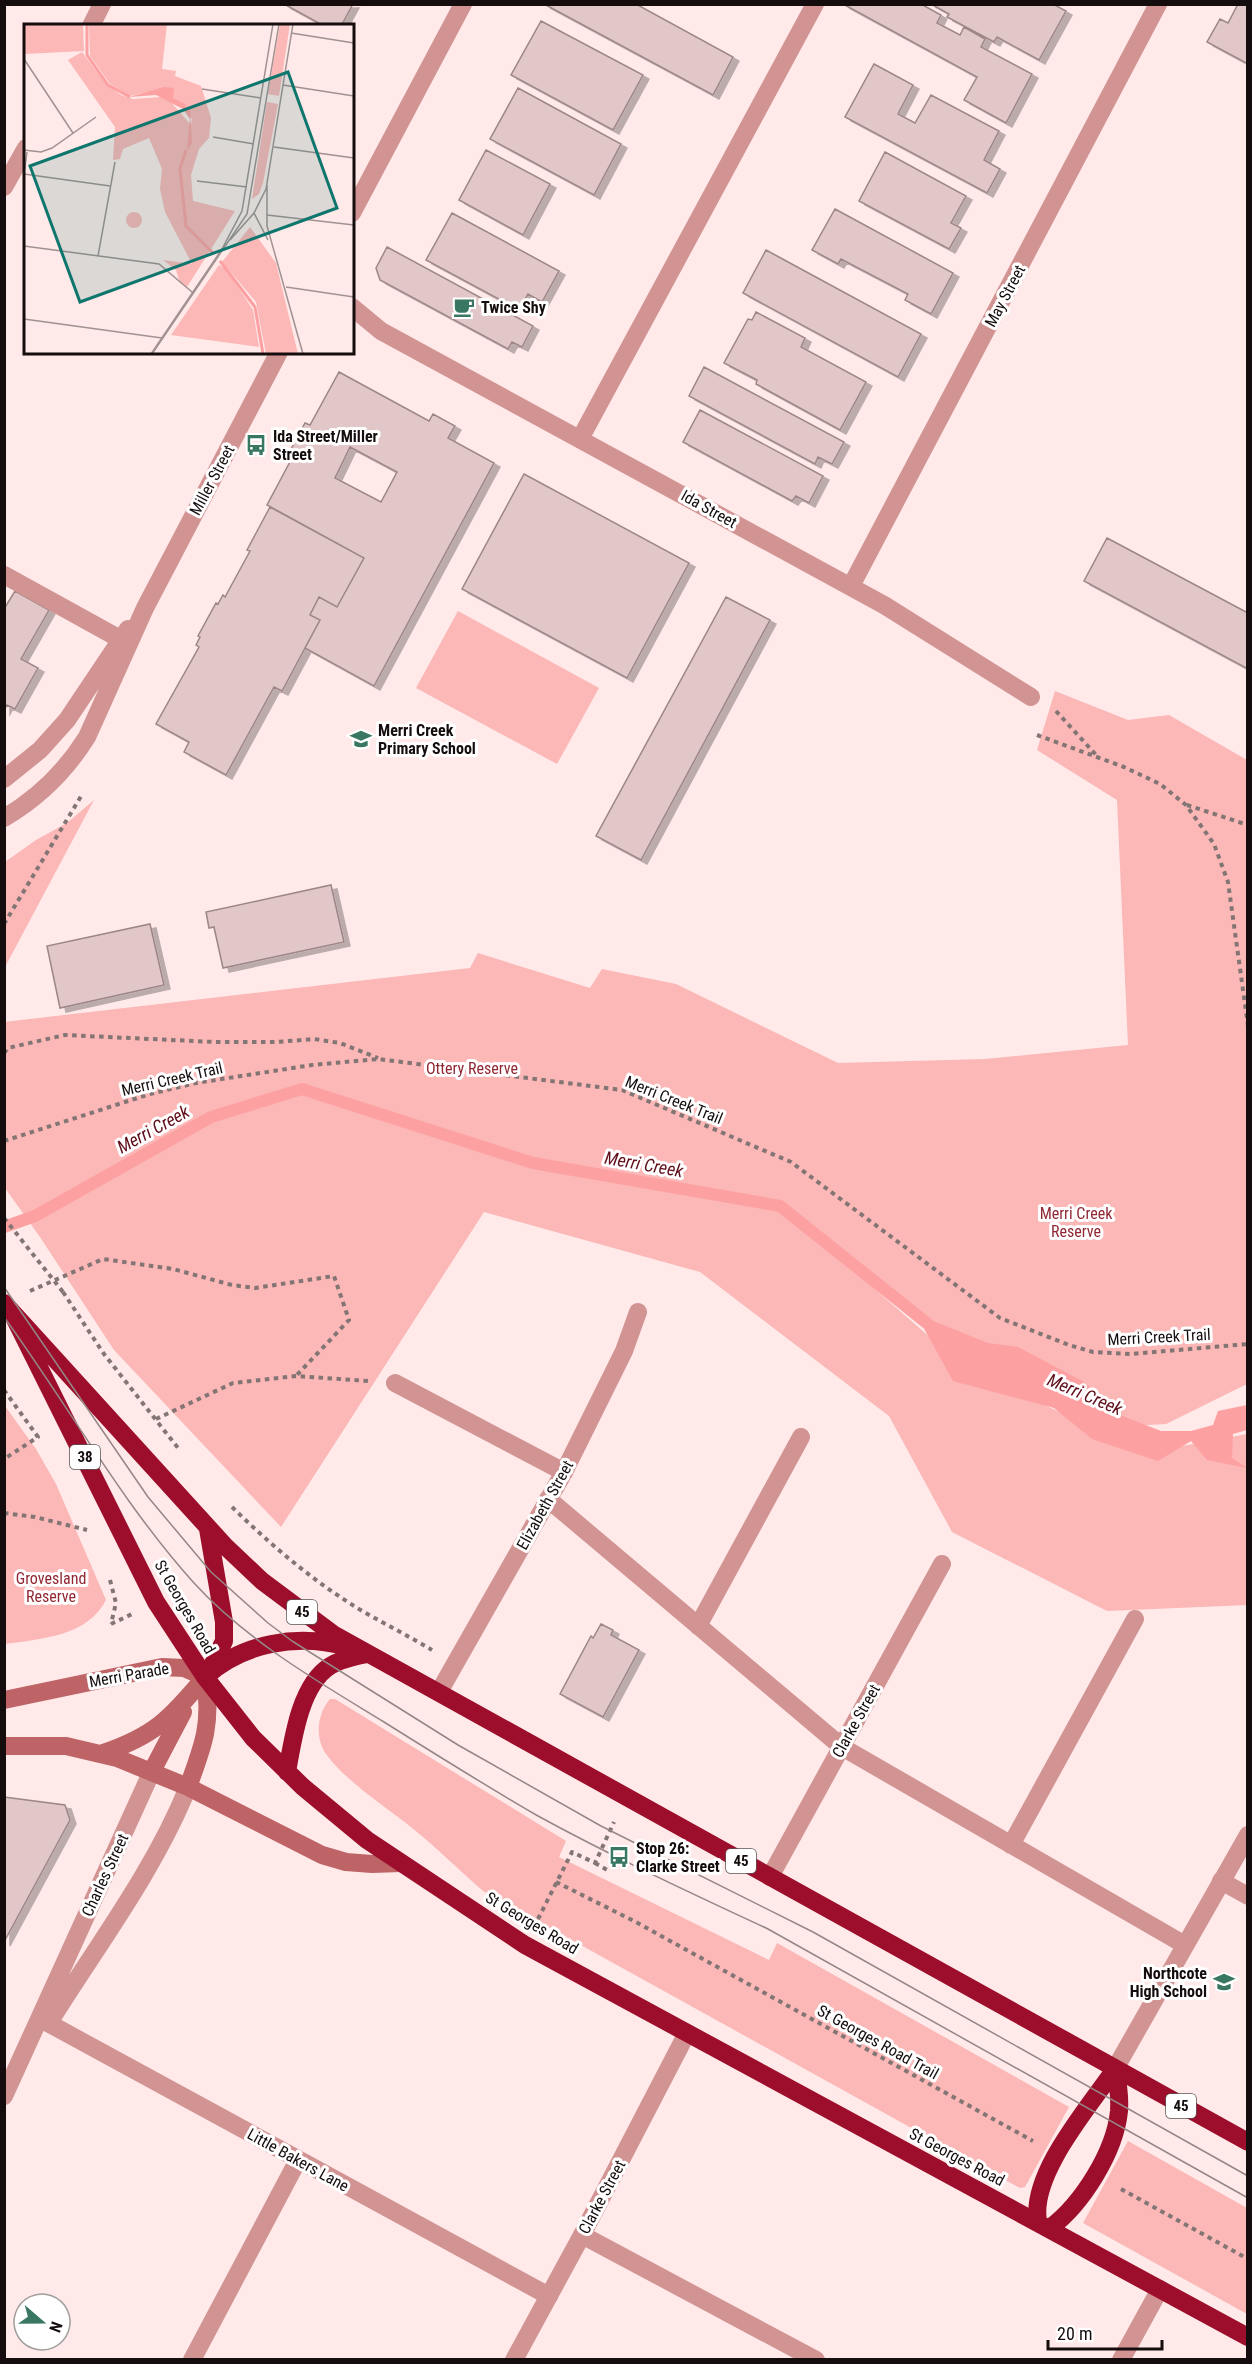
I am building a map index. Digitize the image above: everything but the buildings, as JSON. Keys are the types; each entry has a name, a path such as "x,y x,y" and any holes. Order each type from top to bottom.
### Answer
{"highway":[{"name":"St Georges Road","path":"8,1308 102,1409 208,1529 269,1587 323,1628 366,1654 439,1692 1248,2142"},
{"name":"St Georges Road","path":"8,1308 156,1602 205,1677 253,1738 287,1772 367,1840 525,1945 1248,2337"},
{"path":"205,1677 220,1651 224,1633 223,1611 208,1529"},
{"path":"205,1677 218,1665 241,1652 292,1641 336,1644 366,1654"},
{"path":"287,1772 300,1712 316,1680 331,1665 366,1654"},
{"path":"1115,2069 1119,2099 1118,2118 1107,2148 1094,2175 1069,2213 1044,2225 1036,2208 1038,2195 1057,2154 1115,2069"}],"main road":[{"name":"Merri Parade","path":"4,1700 162,1667 184,1668 205,1677"},
{"path":"103,1754 130,1744 158,1727 205,1677"},
{"path":"189,1787 206,1733 209,1713 205,1677"},
{"name":"Charles Street","path":"152,1771 205,1677"},
{"path":"4,1746 66,1746 103,1754 189,1787 322,1855 346,1862 401,1863"}],"street":[{"path":"92,24 102,4"},
{"path":"354,209 463,4"},
{"path":"580,439 815,4"},
{"name":"May Street","path":"851,586 1158,4"},
{"path":"4,188 24,152"},
{"name":"Ida Street","path":"354,309 381,331 884,604 1031,697"},
{"name":"Ida Street","path":"354,324 381,331"},
{"name":"Miller Street","path":"4,818 34,797 78,752 93,725 145,608 278,354"},
{"path":"4,575 120,639"},
{"name":"Miller Street","path":"4,779 40,750 67,720 120,639 145,608"},
{"name":"Elizabeth Street","path":"439,1692 564,1472 624,1350 638,1312"},
{"path":"395,1383 564,1472"},
{"path":"698,1626 801,1437"},
{"path":"548,1499 842,1747 1185,1946"},
{"name":"Clarke Street","path":"770,1877 942,1564"},
{"path":"1011,1845 1135,1618"},
{"name":"Charles Street","path":"4,2096 9,2075 152,1771"},
{"name":"Charles Street","path":"9,2075 48,2023 152,1861 177,1816 189,1787"},
{"path":"1115,2069 1248,1834"},
{"path":"1221,1881 1248,1896"},
{"name":"Little Bakers Lane","path":"48,2023 549,2296"},
{"name":"Clarke Street","path":"514,2360 687,2033"},
{"path":"192,2360 298,2160"},
{"path":"582,2235 816,2360"},
{"path":"1121,2360 1160,2289"}],"path":[{"path":"1031,697 1056,711 1098,757"},
{"path":"1037,735 1098,757 1160,784 1186,805 1214,844 1228,882 1248,1026"},
{"path":"4,924 88,786"},
{"path":"1186,805 1248,825"},
{"path":"4,1053 6,1046 65,1035 215,1042 277,1042 314,1039 340,1043 378,1059"},
{"name":"Merri Creek Trail","path":"4,1141 150,1094 196,1083 312,1065 378,1059 622,1090 791,1162 1000,1318 1093,1352 1131,1354 1248,1344"},
{"path":"4,1218 63,1292 104,1354 180,1450"},
{"path":"26,1293 103,1259 173,1269 232,1285 255,1287 334,1276 349,1320 296,1376"},
{"path":"156,1419 233,1383 296,1376 395,1383"},
{"path":"4,1390 42,1444"},
{"path":"4,1459 38,1437"},
{"path":"228,1503 269,1543 318,1581 363,1611 456,1665"},
{"path":"4,1513 35,1517 87,1530"},
{"path":"83,1521 91,1539"},
{"path":"107,1574 116,1603 111,1624"},
{"path":"595,1863 609,1870"},
{"name":"St Georges Road Trail","path":"525,1945 556,1882 634,1921 1057,2154"},
{"path":"1094,2175 1248,2259"}],"green space":[{"path":"458,611 599,688 557,764 416,688"},
{"path":"1055,691 1128,720 1169,715 1247,760 1247,1384 1166,1424 1111,1427 985,1369 793,1218 970,1372 1150,1452 1247,1434 1247,1605 1107,1611 952,1532 889,1416 700,1272 484,1212 281,1527 114,1350 5,1188 4,1022 470,968 478,953 590,988 602,969 676,984 838,1063 985,1059 1128,1045 1117,800 1037,750"},
{"path":"94,800 5,967 5,862 36,840 67,823"},
{"name":"Grovesland Reserve","path":"5,1406 36,1449 56,1484 106,1600 98,1612 76,1628 62,1634 5,1644"},
{"path":"330,1699 335,1699 566,1841 559,1857 769,1960 777,1943 1069,2107 1025,2187 1020,2188 483,1891 331,1761 319,1738 320,1717"},
{"path":"1128,2141 1247,2208 1247,2314 1083,2223"}],"water":[{"path":"916,1314 988,1343 1018,1347 1082,1381 1110,1403 1115,1413 1161,1431 1191,1431 1213,1425 1218,1411 1247,1405 1247,1430 1233,1434 1232,1458 1247,1468 1207,1460 1191,1441 1158,1461 1092,1439 1054,1408 953,1381"}],"waterway":[{"name":"Merri Creek","path":"4,1227 35,1216 211,1117 302,1089 533,1163 780,1206 928,1324"}],"tram line":[{"path":"4,1287 148,1497 211,1572 268,1623 292,1641 458,1745 601,1826 813,1932 1248,2176"},
{"path":"4,1317 119,1486 168,1552 215,1604 284,1659 538,1816 623,1860 768,1929 1248,2198"}],"place":[{"name":"Twice Shy","path":"464,307"},
{"name":"Ida Street/Miller Street","path":"256,445"},
{"name":"Merri Creek Primary School","path":"361,739"},
{"name":"Stop 26: Clarke Street","path":"619,1857"},
{"name":"Northcote High School","path":"1224,1982"}],"park label":[{"name":"Ottery Reserve","path":"472,1068"},
{"name":"Merri Creek Reserve","path":"1076,1222"}]}
